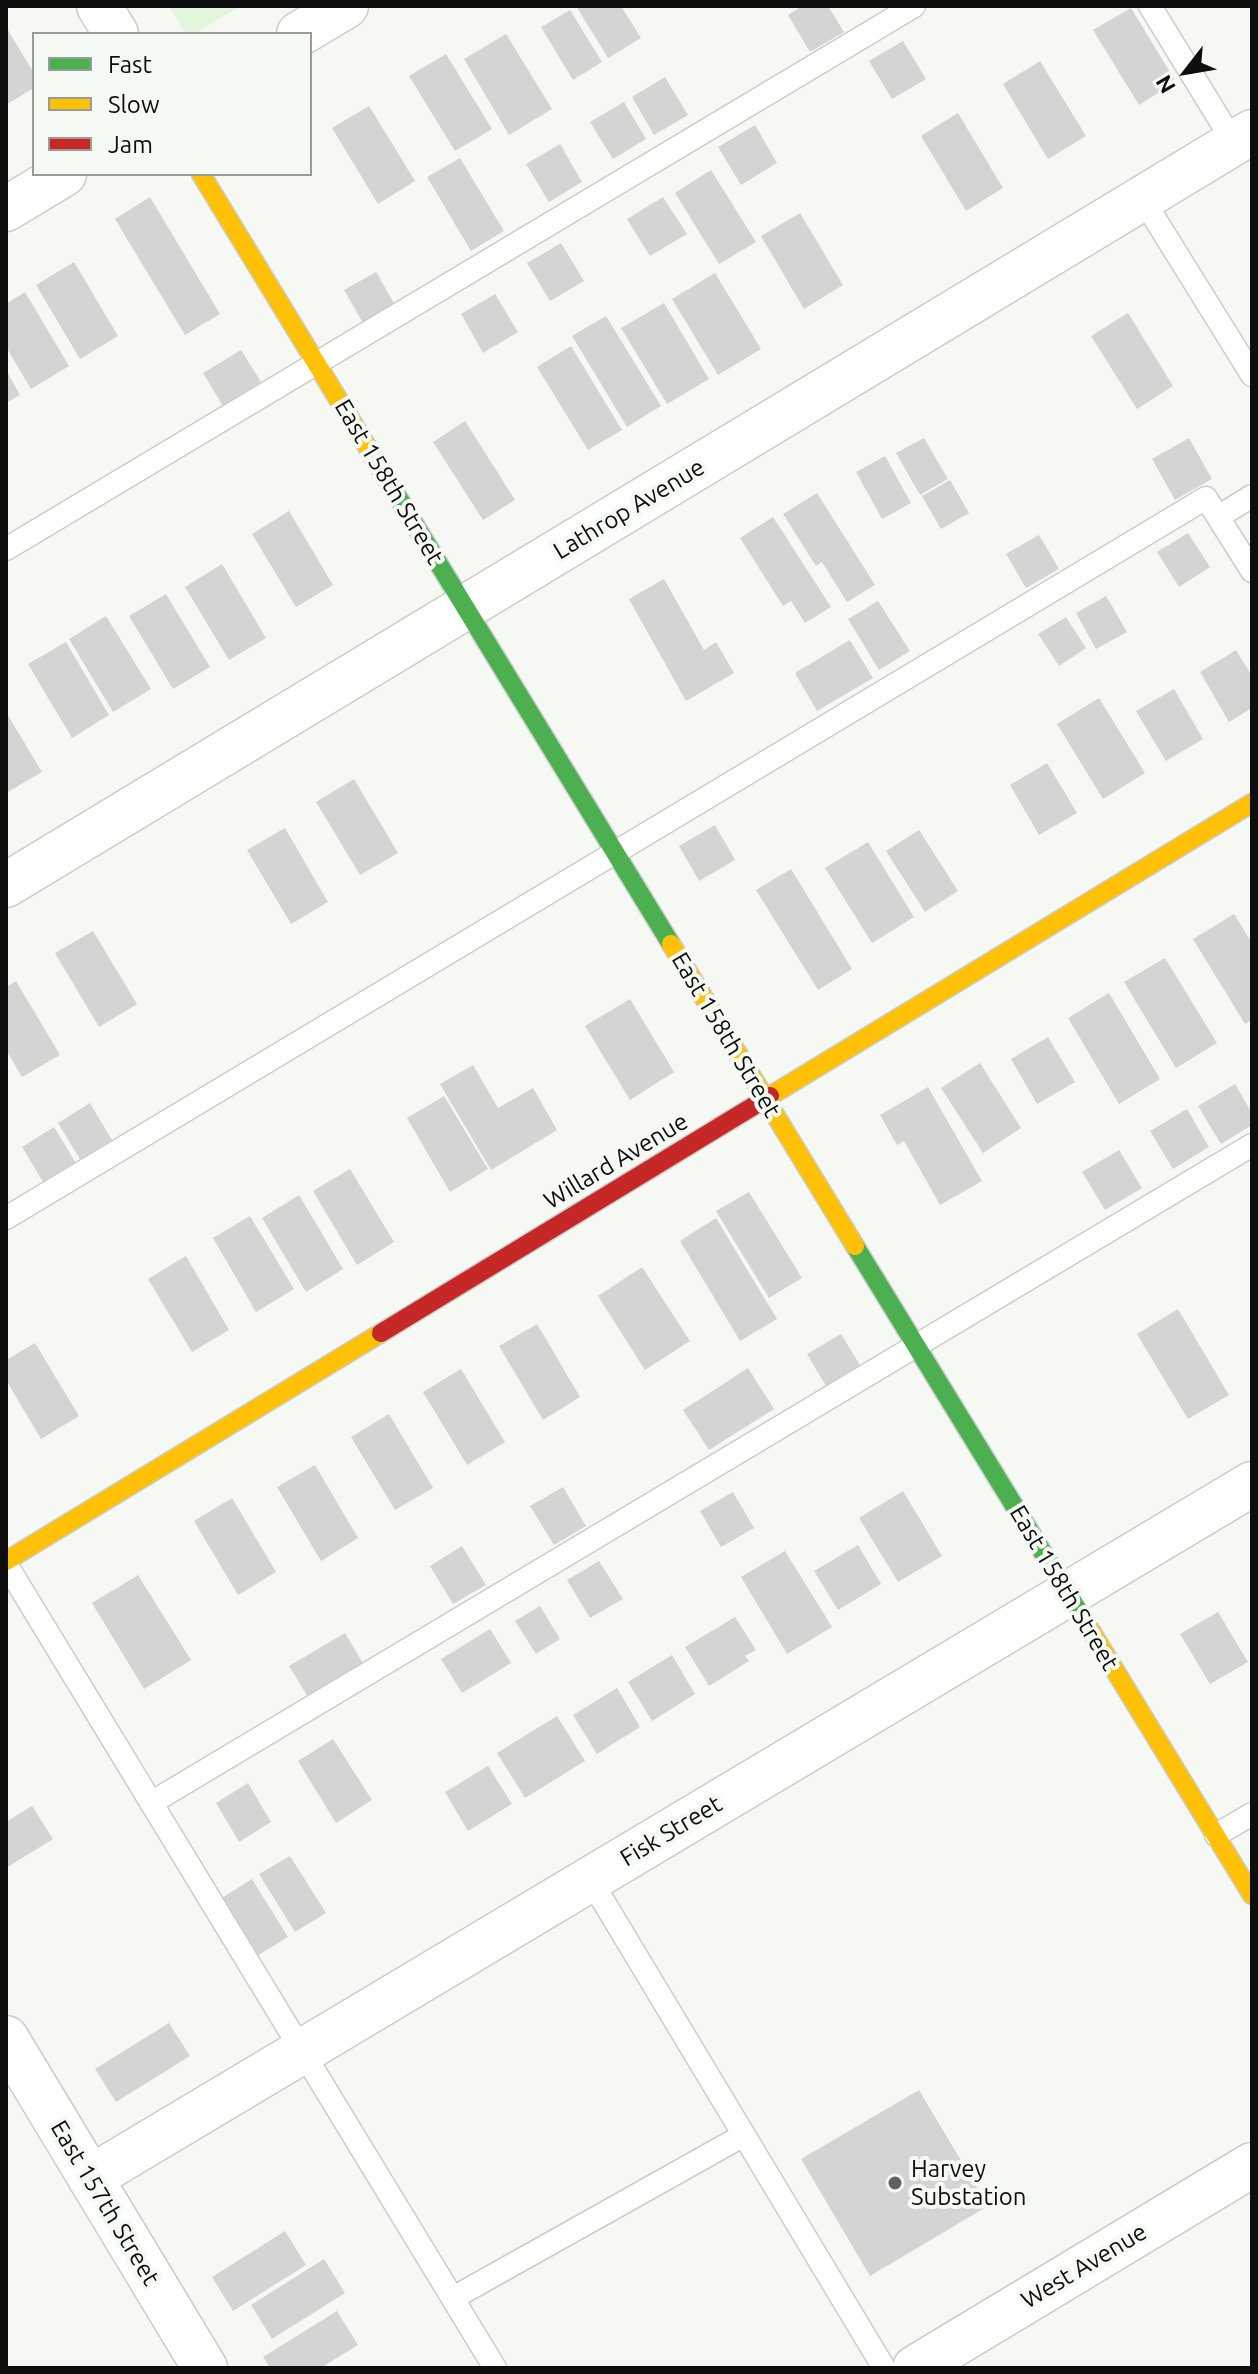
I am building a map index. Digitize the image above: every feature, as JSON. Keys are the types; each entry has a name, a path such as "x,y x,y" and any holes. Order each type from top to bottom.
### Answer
{"street":[{"path":"99,6 115,32"},
{"path":"302,32 346,6"},
{"name":"Lathrop Avenue","path":"6,885 1243,137"},
{"path":"6,209 61,176"},
{"name":"East 158th Street","path":"202,176 1252,1895"},
{"name":"Willard Avenue","path":"6,1562 1252,803"},
{"name":"Fisk Street","path":"90,2178 1252,1484"},
{"name":"East 157th Street","path":"6,2038 205,2368"},
{"name":"West Avenue","path":"915,2368 1252,2165"}],"lane":[{"path":"6,549 914,6"},
{"path":"1150,6 1243,137"},
{"path":"1142,198 1252,375"},
{"path":"1218,517 1252,496"},
{"path":"6,1218 1206,498 1252,571"},
{"path":"151,1803 1252,1145"},
{"path":"6,1562 495,2368"},
{"path":"1216,1835 1252,1814"},
{"path":"590,1879 884,2368"},
{"path":"453,2298 744,2135"}],"green space":[{"path":"169,6 240,6 197,32 185,32"}],"building":[{"path":"576,6 621,6 641,38 608,58"},
{"path":"802,6 828,6 844,32 810,52 788,15"},
{"path":"1131,8 1176,82 1139,105 1093,30"},
{"path":"570,10 602,62 573,80 541,27"},
{"path":"6,27 32,70 32,89 6,105"},
{"path":"506,34 552,109 509,135 464,59"},
{"path":"903,41 926,79 892,99 869,61"},
{"path":"446,54 492,129 455,151 409,76"},
{"path":"1040,61 1086,136 1048,159 1003,84"},
{"path":"665,77 688,115 654,135 632,97"},
{"path":"624,102 646,139 613,159 590,122"},
{"path":"369,106 415,181 378,204 332,128"},
{"path":"958,113 1003,188 966,211 921,136"},
{"path":"755,125 777,163 741,185 718,147"},
{"path":"560,144 582,182 549,202 526,164"},
{"path":"460,158 504,231 471,251 427,177"},
{"path":"711,170 756,242 719,264 675,193"},
{"path":"150,197 220,314 185,335 115,219"},
{"path":"663,197 687,234 650,256 627,219"},
{"path":"800,213 843,285 804,309 761,236"},
{"path":"561,243 584,281 550,301 527,263"},
{"path":"74,262 118,336 80,359 36,285"},
{"path":"376,272 395,305 363,323 344,290"},
{"path":"715,273 761,349 718,375 672,299"},
{"path":"25,292 69,366 31,389 6,347 6,304"},
{"path":"495,294 518,332 483,353 461,314"},
{"path":"664,303 709,379 667,404 621,328"},
{"path":"1128,313 1173,386 1137,409 1091,336"},
{"path":"606,316 661,406 627,427 572,336"},
{"path":"571,346 622,430 588,450 537,367"},
{"path":"241,350 261,382 223,406 203,373"},
{"path":"6,370 20,395 6,403"},
{"path":"465,421 515,500 483,520 433,442"},
{"path":"924,438 948,479 920,495 896,453"},
{"path":"1189,438 1212,479 1175,500 1152,459"},
{"path":"885,456 911,503 882,519 856,472"},
{"path":"950,480 969,513 941,529 922,496"},
{"path":"817,493 875,585 847,602 822,562 816,566 783,514"},
{"path":"289,511 333,585 296,607 252,534"},
{"path":"773,517 831,607 805,623 791,601 783,606 740,538"},
{"path":"1188,533 1210,567 1179,587 1157,552"},
{"path":"1039,535 1059,569 1026,588 1006,554"},
{"path":"222,564 266,638 229,660 185,587"},
{"path":"664,579 704,650 716,642 734,673 686,701 629,599"},
{"path":"166,594 210,667 173,689 129,616"},
{"path":"1106,596 1127,632 1096,649 1076,613"},
{"path":"878,601 910,651 879,670 848,619"},
{"path":"106,616 151,689 113,712 69,639"},
{"path":"1066,617 1086,648 1059,666 1038,634"},
{"path":"850,640 873,678 817,711 795,673"},
{"path":"66,642 109,715 72,738 28,664"},
{"path":"1236,650 1252,676 1252,708 1229,722 1200,672"},
{"path":"1174,689 1203,739 1166,761 1136,711"},
{"path":"1099,698 1145,773 1103,799 1057,724"},
{"path":"6,712 42,772 6,793"},
{"path":"1047,763 1077,813 1039,835 1010,785"},
{"path":"354,779 398,853 360,875 316,802"},
{"path":"715,825 735,860 699,881 679,846"},
{"path":"285,828 328,902 291,924 247,850"},
{"path":"919,830 958,891 925,912 886,851"},
{"path":"868,842 914,917 872,943 825,868"},
{"path":"791,869 852,969 818,990 756,890"},
{"path":"1234,914 1252,943 1252,1020 1245,1024 1193,939"},
{"path":"93,931 137,1004 99,1027 55,953"},
{"path":"1165,958 1217,1043 1176,1068 1124,982"},
{"path":"16,981 60,1055 22,1077 6,1050 6,987"},
{"path":"1109,993 1160,1079 1119,1104 1068,1018"},
{"path":"630,999 674,1072 630,1100 585,1026"},
{"path":"1048,1037 1075,1082 1037,1104 1011,1059"},
{"path":"980,1063 1021,1128 983,1153 941,1088"},
{"path":"473,1065 498,1108 533,1088 557,1130 491,1170 440,1084"},
{"path":"1235,1084 1252,1113 1252,1125 1221,1144 1198,1106"},
{"path":"928,1087 982,1181 940,1205 904,1141 897,1145 880,1115"},
{"path":"444,1096 488,1169 450,1192 407,1118"},
{"path":"90,1103 113,1142 81,1161 58,1123"},
{"path":"1187,1109 1209,1147 1173,1169 1150,1131"},
{"path":"54,1127 77,1165 45,1185 22,1147"},
{"path":"1119,1150 1142,1188 1105,1210 1082,1172"},
{"path":"350,1169 394,1242 357,1265 313,1191"},
{"path":"749,1192 802,1278 769,1298 716,1211"},
{"path":"299,1195 343,1269 306,1292 262,1218"},
{"path":"250,1216 294,1289 256,1312 213,1238"},
{"path":"716,1218 777,1319 740,1341 680,1241"},
{"path":"186,1256 229,1330 192,1352 148,1279"},
{"path":"642,1267 690,1341 645,1370 598,1296"},
{"path":"1178,1309 1229,1395 1188,1419 1137,1334"},
{"path":"537,1324 580,1397 543,1420 499,1346"},
{"path":"841,1334 860,1365 826,1386 807,1354"},
{"path":"35,1343 79,1416 41,1439 6,1380 6,1360"},
{"path":"748,1368 774,1409 709,1450 683,1410"},
{"path":"461,1369 505,1442 467,1465 423,1392"},
{"path":"389,1414 433,1488 395,1510 351,1437"},
{"path":"315,1465 358,1538 321,1561 277,1487"},
{"path":"563,1487 586,1526 554,1545 530,1506"},
{"path":"903,1491 942,1556 898,1582 859,1518"},
{"path":"733,1492 754,1528 721,1547 700,1511"},
{"path":"232,1498 276,1572 238,1595 194,1521"},
{"path":"858,1545 881,1584 838,1610 814,1571"},
{"path":"462,1546 486,1585 453,1604 430,1566"},
{"path":"785,1551 832,1627 787,1654 741,1577"},
{"path":"599,1561 623,1599 590,1618 567,1580"},
{"path":"138,1575 191,1660 144,1689 92,1603"},
{"path":"540,1606 560,1639 536,1654 515,1621"},
{"path":"1218,1612 1248,1662 1210,1684 1180,1634"},
{"path":"735,1617 756,1650 745,1656 749,1661 709,1686 685,1647"},
{"path":"490,1629 511,1663 462,1693 441,1659"},
{"path":"345,1633 364,1665 308,1697 289,1666"},
{"path":"672,1655 695,1694 652,1721 628,1682"},
{"path":"617,1688 640,1727 597,1754 573,1715"},
{"path":"557,1716 585,1761 525,1798 497,1753"},
{"path":"333,1739 372,1800 336,1823 298,1761"},
{"path":"488,1766 512,1804 468,1831 445,1792"},
{"path":"248,1783 271,1822 239,1842 216,1803"},
{"path":"32,1806 53,1839 6,1868 6,1822"},
{"path":"290,1856 326,1913 295,1932 259,1874"},
{"path":"252,1879 288,1937 257,1956 222,1898"},
{"path":"169,2023 190,2056 116,2102 95,2069"},
{"name":"Harvey Substation","path":"919,2090 988,2206 870,2276 801,2159"},
{"path":"285,2231 306,2265 233,2311 212,2277"},
{"path":"324,2259 345,2293 272,2339 251,2305"},
{"path":"337,2311 358,2345 321,2368 270,2368 263,2357"}],"traffic: fast":[{"path":"385,476 671,944"},
{"path":"855,1246 1083,1618"}],"traffic: slow":[{"path":"202,176 385,476"},
{"path":"770,1096 1252,803"},
{"path":"671,944 855,1246"},
{"path":"6,1561 381,1333"},
{"path":"1083,1618 1252,1895"}],"traffic: jam":[{"path":"381,1333 770,1096"}],"place":[{"name":"Harvey Substation","path":"895,2183"}]}
